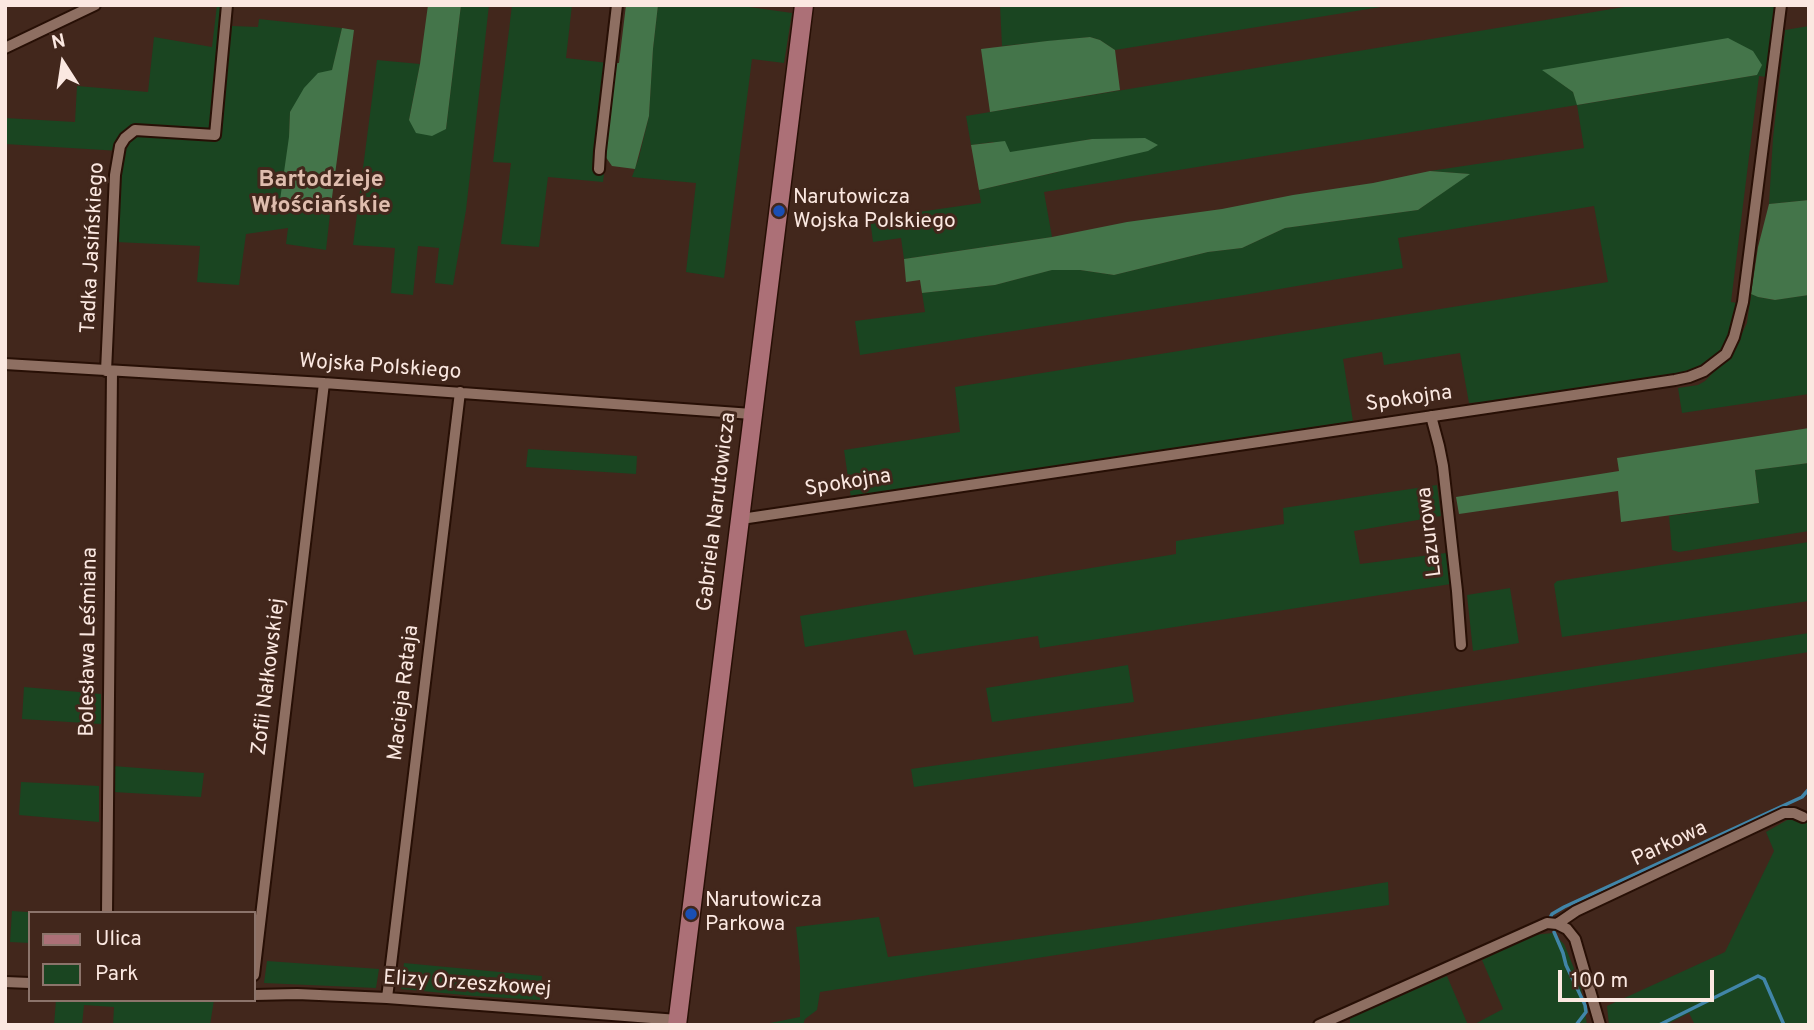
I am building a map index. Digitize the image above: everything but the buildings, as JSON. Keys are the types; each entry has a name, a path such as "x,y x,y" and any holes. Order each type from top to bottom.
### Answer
{"main road":[{"name":"Gabriela Narutowicza","path":"678,1022 804,5"}],"street":[{"path":"5,48 94,5"},
{"name":"Tadka Jasińskiego","path":"109,371 115,175 120,146 135,130 215,135 227,5"},
{"path":"599,169 617,5"},
{"name":"Spokojna","path":"740,517 748,518 1689,377 1704,371 1726,354 1744,302 1781,5"},
{"name":"Wojska Polskiego","path":"5,364 324,383 752,414"},
{"name":"Bolesława Leśmiana","path":"107,911 109,371"},
{"name":"Zofii Nałkowskiej","path":"256,958 324,383"},
{"name":"Macieja Rataja","path":"387,998 460,393"},
{"name":"Lazurowa","path":"1431,416 1443,466 1461,645"},
{"name":"Parkowa","path":"1319,1025 1344,1019 1547,923 1562,927 1576,911 1784,813 1803,817"},
{"path":"1562,927 1575,939 1600,1025"},
{"path":"5,982 28,983"},
{"name":"Elizy Orzeszkowej","path":"256,995 387,998 678,1022"}],"green space":[{"path":"217,5 233,5 232,26 258,27 259,19 342,28 332,71 290,112 289,137 294,202 331,205 326,250 286,244 288,228 246,234 239,285 197,282 200,246 116,242 120,151 5,144 5,118 75,122 77,86 148,92 154,37 212,47"},
{"path":"428,5 461,5 446,129 432,136 416,133 409,120"},
{"path":"461,5 489,5 466,210 453,285 435,283 439,248 418,246 413,295 391,293 395,248 353,245 377,60 420,64 409,120 446,129"},
{"path":"512,5 572,5 566,58 608,63 594,173 604,174 603,182 548,177 539,247 501,244 511,163 493,162"},
{"path":"626,5 658,5 649,116 635,169 612,166 605,156 615,63 619,63"},
{"path":"658,5 735,5 792,13 784,63 752,59 724,278 686,272 696,183 632,177 649,116"},
{"path":"1000,5 1393,5 1115,50 1090,37 1002,46"},
{"path":"1636,5 1777,5 1767,77 1759,76 1731,302 1740,302 1726,345 1710,363 1685,375 1513,400 1469,403 1460,353 1384,365 1382,352 1343,359 1353,421 851,498 844,450 960,432 955,387 1608,282 1594,206 1398,238 1403,268 860,355 855,321 925,312 922,293 995,285 1051,270 1080,270 1114,275 1208,252 1242,248 1285,228 1418,210 1469,174 1430,171 1584,148 1577,105 1044,192 1052,237 904,259 901,238 873,242 870,219 981,203 979,190 1058,172 1092,139 1010,153 993,142 971,145 966,116","holes":["1543,70 1757,75 1578,105 1573,92"]},
{"path":"1809,26 1809,200 1769,204 1785,30"},
{"path":"342,28 354,30 331,205 280,200 290,112 304,88 318,73 332,70"},
{"path":"1090,37 1115,50 1120,90 990,112 981,49"},
{"path":"1728,38 1753,51 1762,65 1757,75 1577,105 1573,92 1542,70"},
{"path":"1145,138 1158,145 1148,151 979,190 971,145 1005,141 1010,152 1092,139"},
{"path":"1430,171 1470,174 1418,210 1285,228 1242,248 1208,252 1114,275 1080,270 1052,270 995,285 922,293 920,280 906,282 904,259 1222,209"},
{"path":"1809,200 1809,295 1775,300 1751,294 1758,247 1769,204"},
{"path":"1751,294 1774,300 1809,295 1809,394 1682,413 1678,388 1698,385 1705,381 1733,352 1747,323"},
{"path":"1809,428 1809,463 1755,470 1759,503 1621,522 1618,491 1459,514 1456,497 1619,471 1617,458"},
{"path":"528,449 637,456 636,474 526,467"},
{"path":"1809,463 1809,531 1679,552 1672,550 1669,516 1759,503 1755,470"},
{"path":"1437,485 1441,516 1354,531 1360,564 1446,553 1451,584 1040,648 1038,636 914,655 906,630 805,647 800,616 1176,554 1176,541 1284,524 1283,508"},
{"path":"1809,542 1809,601 1562,637 1554,584 1557,581"},
{"path":"1510,588 1519,643 1473,651 1467,595"},
{"path":"1809,633 1809,652 1414,714 914,787 911,769 1243,721"},
{"path":"1128,665 1134,702 992,722 986,688"},
{"path":"24,687 101,694 101,724 22,719"},
{"path":"113,766 204,773 201,797 113,792"},
{"path":"21,782 99,786 99,822 19,815"},
{"path":"1809,813 1809,1025 1695,1025 1689,1013 1666,1025 1609,1025 1607,1006 1725,952 1774,851 1766,832 1789,819"},
{"path":"1388,882 1389,905 820,992 817,1010 805,1019 803,1025 770,1025 800,1017 800,967 796,927 879,917 888,957 1129,924"},
{"path":"12,911 28,912 28,943 10,942"},
{"path":"1553,933 1564,944 1580,983 1587,1025 1473,1025 1503,1009 1482,960 1533,935"},
{"path":"267,961 379,969 376,988 264,983"},
{"path":"404,963 542,976 540,1000 401,989"},
{"path":"1447,976 1468,1025 1350,1025 1350,1016"},
{"path":"56,1002 214,1002 210,1025 113,1025 114,1007 84,1005 82,1025 54,1025"}],"waterway":[{"path":"1550,918 1564,907 1802,797 1809,789"},
{"path":"1554,932 1585,1005 1586,1012 1576,1025"},
{"path":"1659,1025 1758,976 1764,979 1784,1025"}],"place":[{"name":"Narutowicza Wojska Polskiego","path":"779,211"},
{"name":"Narutowicza Parkowa","path":"691,914"}],"district":[{"name":"Bartodzieje Włościańskie","path":"321,194"}]}
